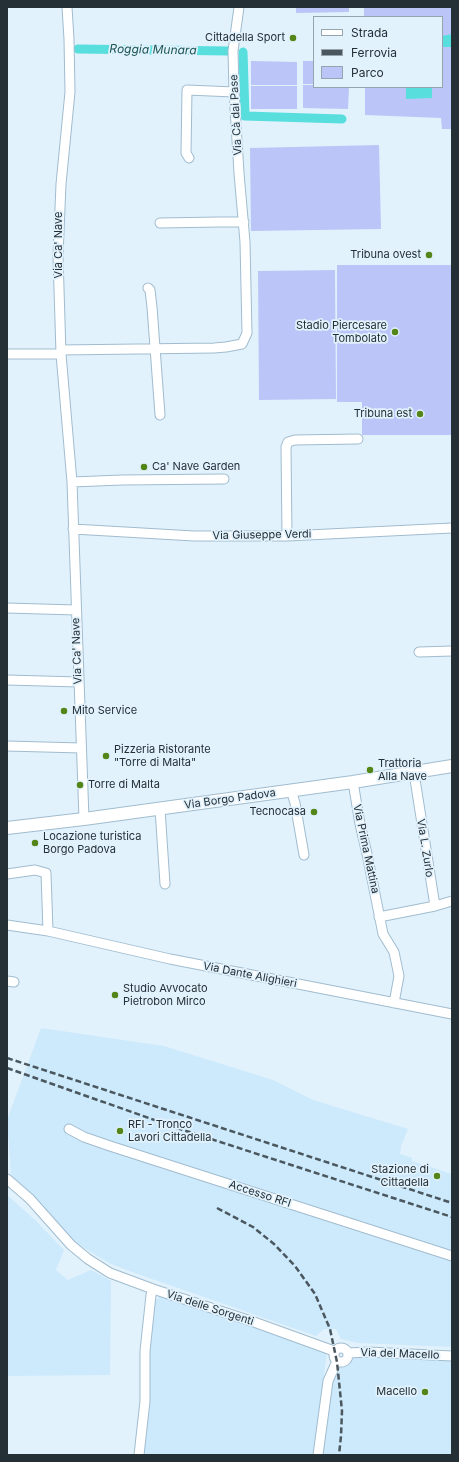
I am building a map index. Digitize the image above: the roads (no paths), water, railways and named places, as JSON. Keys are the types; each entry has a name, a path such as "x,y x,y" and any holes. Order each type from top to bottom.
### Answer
{"street":[{"name":"Via Ca' Nave","path":"67,7 70,39 70,92 61,184 58,225 58,256 61,352 72,482 84,820"},
{"name":"Via Cà dai Pase","path":"7,354 220,348 242,344 248,333 244,222 239,173 233,51 239,7"},
{"path":"189,158 186,153 186,90 234,92"},
{"path":"160,223 244,222"},
{"path":"148,288 150,290 152,307 160,415"},
{"path":"287,536 286,447 288,442 295,440 358,439"},
{"path":"72,482 224,479"},
{"name":"Via Giuseppe Verdi","path":"73,529 194,536 287,536 452,528"},
{"path":"7,608 76,610"},
{"path":"419,652 452,651"},
{"path":"7,680 78,682"},
{"path":"7,746 81,748"},
{"name":"Via Borgo Padova","path":"7,828 84,820 353,782 452,766"},
{"name":"Via L. Zurlo","path":"414,773 434,906"},
{"name":"Via Prima Mattina","path":"353,782 382,934 394,952 399,976 394,1003"},
{"path":"291,790 295,803 304,855"},
{"path":"160,809 165,884"},
{"path":"7,874 35,870 46,873 48,931"},
{"path":"379,917 452,901"},
{"name":"Via Dante Alighieri","path":"7,924 48,931 170,959 452,1014"},
{"name":"Accesso RFI","path":"69,1129 84,1137 110,1146 452,1256"},
{"path":"7,1179 30,1199 71,1245 88,1259 110,1273 153,1289"},
{"name":"Via delle Sorgenti","path":"139,1455 145,1401 145,1351 151,1294 153,1289 254,1322 334,1351"},
{"name":"Via del Macello","path":"334,1351 341,1347 346,1349 348,1353"},
{"path":"334,1351 334,1358 337,1361"},
{"name":"Via del Macello","path":"348,1353 368,1352 452,1356"},
{"name":"Via del Macello","path":"318,1455 328,1381 337,1361 345,1361 348,1353"}],"waterway":[{"name":"Roggia Munara","path":"78,49 228,51"},
{"name":"Roggia Munara","path":"243,52 245,116 342,119"}],"railway":[{"path":"7,1058 452,1203"},
{"path":"7,1068 177,1128 452,1217"},
{"path":"217,1208 253,1227 274,1244 295,1266 315,1294 330,1329 337,1362 342,1411 339,1455"}],"place":[{"name":"Cittadella Sport","path":"293,38"},
{"name":"Tribuna ovest","path":"429,255"},
{"name":"Stadio Piercesare Tombolato","path":"395,332"},
{"name":"Tribuna est","path":"420,414"},
{"name":"Ca' Nave Garden","path":"144,467"},
{"name":"Mito Service","path":"64,711"},
{"name":"Pizzeria Ristorante \"Torre di Malta\"","path":"106,756"},
{"name":"Trattoria Alla Nave","path":"370,770"},
{"name":"Torre di Malta","path":"80,785"},
{"name":"Tecnocasa","path":"314,812"},
{"name":"Locazione turistica Borgo Padova","path":"35,843"},
{"name":"Studio Avvocato Pietrobon Mirco","path":"115,995"},
{"name":"RFI - Tronco Lavori Cittadella","path":"120,1131"},
{"name":"Stazione di Cittadella","path":"437,1176"},
{"name":"Macello","path":"425,1392"}]}
